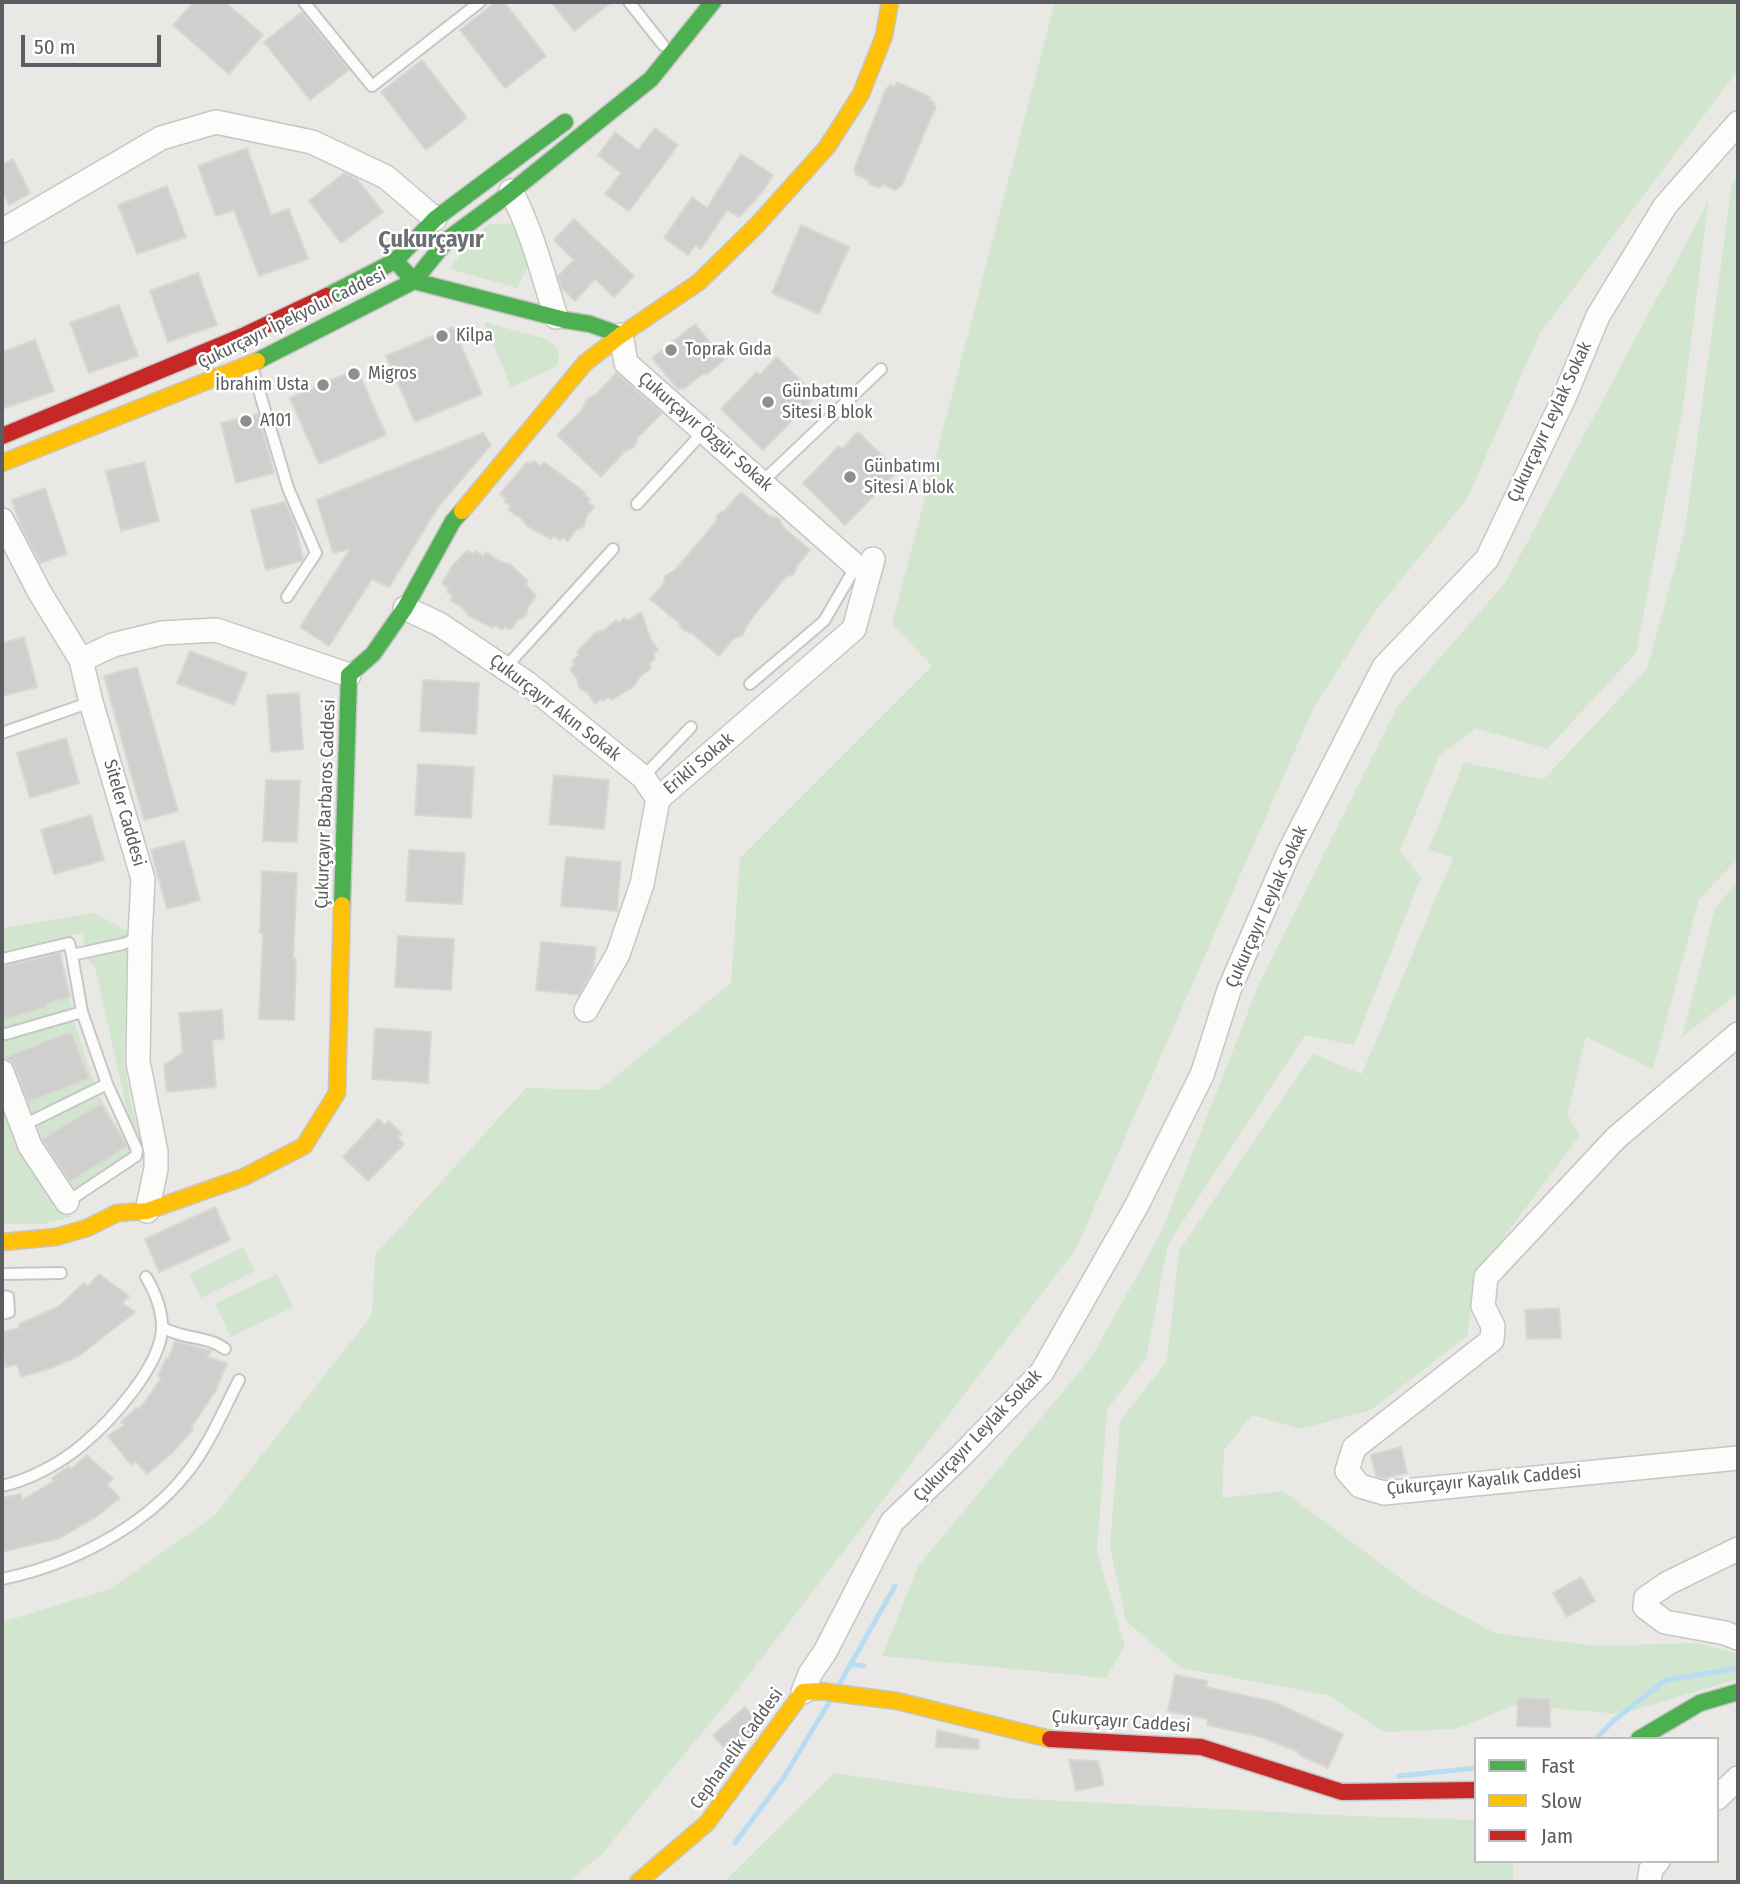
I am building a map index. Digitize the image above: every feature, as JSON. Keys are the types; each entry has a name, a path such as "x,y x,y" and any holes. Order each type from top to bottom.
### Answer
{"street":[{"name":"Çukurçayır Barbaros Caddesi","path":"2,1242 56,1237 87,1228 117,1213 147,1212 244,1177 304,1146 337,1093 349,675 373,654 405,608 453,522 585,363 699,282 757,225 827,147 861,94 884,36 890,2"},
{"name":"Çukurçayır İpekyolu Caddesi","path":"658,49 712,4"},
{"name":"Çukurçayır İpekyolu Caddesi","path":"2,463 251,364 414,281 449,239 650,79 712,4"},
{"name":"Çukurçayır İpekyolu Caddesi","path":"2,436 243,336 371,275 394,261 435,219 582,109"},
{"path":"2,231 162,138 216,122 312,142 386,177 435,219"},
{"name":"Çukurçayır Leylak Sokak","path":"812,1692 810,1674 825,1653 892,1522 962,1455 1042,1372 1137,1205 1202,1075 1229,990 1288,854 1384,667 1487,559 1564,398 1598,316 1665,206 1738,123"},
{"path":"512,191 537,255 556,317"},
{"path":"394,261 414,281 590,324 621,335"},
{"name":"Çukurçayır Özgür Sokak","path":"621,335 626,363 762,482 864,563"},
{"name":"Siteler Caddesi","path":"2,520 40,593 81,660 143,879 139,937 138,1062 156,1152 156,1170 147,1212"},
{"name":"Erikli Sokak","path":"586,1010 618,954 642,884 658,799 854,629 864,563"},
{"name":"Çukurçayır Akın Sokak","path":"405,608 439,624 527,683 643,777 658,799"},
{"path":"81,660 113,645 162,633 216,630 349,675"},
{"name":"Çukurçayır Kayalık Caddesi","path":"1738,1034 1616,1138 1486,1277 1483,1306 1493,1326 1492,1339 1354,1448 1347,1471 1360,1486 1384,1493 1738,1458"},
{"path":"2,1072 30,1146 67,1202"},
{"path":"1738,1549 1668,1583 1646,1598 1645,1607 1665,1622 1725,1633 1738,1638"},
{"name":"Çukurçayır Caddesi","path":"812,1692 897,1702 1059,1741 1200,1747 1342,1792 1474,1790"},
{"name":"Cephanelik Caddesi","path":"638,1882 707,1823 812,1692"},
{"path":"1642,1737 1700,1703 1738,1692"},
{"path":"1719,1796 1738,1778"},
{"path":"1649,1882 1651,1869 1656,1863"}],"lane":[{"path":"304,2 372,86 480,2"},
{"path":"629,2 658,49"},
{"path":"251,364 288,488 316,553 287,597"},
{"path":"762,482 881,369"},
{"path":"637,504 704,431"},
{"path":"505,668 613,550"},
{"path":"750,684 824,621 864,563"},
{"path":"2,733 91,702"},
{"path":"643,777 691,727"},
{"path":"72,955 123,944 139,937"},
{"path":"2,959 69,943 82,1012 107,1084 137,1150 136,1156 67,1202"},
{"path":"6,1034 82,1012"},
{"path":"32,1121 107,1084"},
{"path":"2,1274 61,1273"},
{"path":"2,1486 49,1467 82,1446 110,1418 140,1381 158,1348 162,1327 157,1296 146,1277"},
{"path":"2,1296 8,1297 9,1312 2,1314"},
{"path":"162,1327 175,1335 215,1341 225,1349"},
{"path":"2,1579 60,1563 104,1541 149,1511 186,1474 215,1427 239,1380"}],"green space":[{"path":"1055,2 1738,2 1738,70 1540,333 1467,499 1376,610 1314,707 1076,1249 734,1694 601,1855 568,1882 2,1882 2,1622 110,1589 214,1516 372,1315 375,1255 526,1088 599,1090 731,983 740,858 932,666 892,624"},
{"path":"1738,176 1738,859 1699,899 1653,1069 1586,1037 1567,1115 1580,1135 1475,1276 1467,1336 1371,1410 1300,1429 1252,1415 1224,1450 1222,1498 1283,1491 1419,1592 1494,1633 1598,1646 1696,1643 1738,1654 1738,1679 1621,1714 1514,1705 1456,1729 1384,1732 1328,1695 1181,1668 1126,1621 1110,1547 1120,1421 1167,1361 1179,1251 1313,1054 1362,1074 1453,857 1428,850 1464,762 1543,780 1647,669 1685,530 1732,183"},
{"path":"1708,202 1683,408 1636,653 1547,749 1476,728 1439,756 1400,851 1421,877 1354,1045 1305,1035 1168,1244 1146,1358 1107,1410 1097,1552 1125,1646 1106,1678 882,1656 918,1566 1091,1358 1161,1233 1259,984 1397,707 1506,582"},
{"path":"521,223 531,260 517,288 450,269 467,244 489,224"},
{"path":"484,322 546,339 557,348 559,357 556,367 511,387"},
{"path":"1738,882 1738,993 1682,1037 1715,908"},
{"path":"94,913 128,931 124,1059 132,1108 142,1144 127,1110 95,967 90,964 82,933 2,951 2,928"},
{"path":"60,952 74,1022 98,1094 133,1154 60,1198 71,1217 43,1224 2,1224 2,966"},
{"path":"243,1247 255,1271 201,1298 189,1274"},
{"path":"277,1274 293,1307 231,1337 215,1304"},
{"path":"834,1773 1007,1798 1474,1820 1474,1863 1513,1863 1513,1882 724,1882"}],"building":[{"path":"194,2 225,2 263,35 229,74 173,25"},
{"path":"496,2 504,2 546,56 505,88 460,30"},
{"path":"551,2 612,2 574,31"},
{"path":"302,12 349,70 310,100 264,42"},
{"path":"422,60 467,118 426,150 381,92"},
{"path":"897,82 930,97 929,100 936,106 902,185 895,190 882,184 880,188 869,184 868,180 855,174 854,169 886,89 891,85 895,87"},
{"path":"655,128 678,145 629,211 605,194 621,173 598,155 615,132 638,150"},
{"path":"247,148 271,215 289,209 308,259 259,276 234,210 216,216 198,166"},
{"path":"741,154 773,175 763,191 739,217 727,210 701,249 695,245 688,255 664,238 692,197 707,208"},
{"path":"13,159 30,193 9,205 2,191 2,165"},
{"path":"344,173 357,179 383,212 341,243 309,201"},
{"path":"167,186 186,237 137,254 118,205"},
{"path":"574,219 634,276 614,297 595,279 575,301 562,288 558,276 574,260 554,240"},
{"path":"801,225 849,247 819,314 772,293"},
{"path":"198,273 217,325 168,342 150,291"},
{"path":"119,305 138,356 89,373 70,323"},
{"path":"695,324 724,360 706,375 704,373 685,388 678,389 652,358"},
{"path":"453,327 482,394 415,422 386,356"},
{"path":"35,340 54,391 5,408 2,399 2,352"},
{"name":"Günbatımı Sitesi B blok","path":"777,357 816,396 763,450 721,409 757,372 760,375"},
{"path":"357,369 386,435 319,464 290,398"},
{"path":"616,373 662,413 638,437 634,447 624,452 601,477 557,435 582,410 587,399 596,395"},
{"path":"258,414 274,473 236,483 221,423"},
{"name":"Günbatımı Sitesi A blok","path":"858,432 898,471 845,525 803,483 839,446 842,449"},
{"path":"483,433 491,445 438,507 389,587 372,579 329,646 300,627 350,549 333,553 317,500"},
{"path":"534,461 541,466 544,462 586,493 584,495 590,499 588,502 594,507 586,517 584,526 576,530 568,541 563,537 560,540 553,536 551,539 527,526 521,518 508,510 511,506 504,502 506,499 500,494 527,462 531,464"},
{"path":"144,462 159,521 121,531 106,471"},
{"path":"45,488 67,554 40,563 21,527 12,500"},
{"path":"741,492 768,515 779,519 784,528 810,550 794,574 786,577 758,610 743,635 734,638 719,656 693,634 683,630 678,622 650,599 664,583 665,576 675,570 716,522 717,515"},
{"path":"285,502 294,522 303,558 301,561 266,570 251,510"},
{"path":"467,551 474,554 476,551 483,556 486,552 499,561 510,564 528,581 526,584 536,596 528,607 526,616 518,620 510,630 505,627 502,630 495,625 493,628 469,616 463,608 450,600 453,596 442,583 453,565"},
{"path":"641,612 651,640 658,650 649,664 651,668 633,687 611,700 609,697 603,701 601,699 595,704 587,692 579,688 570,669 575,665 572,661 595,633 605,630 616,620 619,623 624,618 627,621"},
{"path":"24,637 37,687 2,696 2,643"},
{"path":"190,651 247,673 234,705 177,683"},
{"path":"137,667 178,811 144,820 104,676"},
{"path":"423,680 479,683 476,734 420,731"},
{"path":"299,693 303,749 271,752 267,695"},
{"path":"66,738 79,783 30,798 17,753"},
{"path":"418,764 474,767 471,818 415,815"},
{"path":"554,775 609,780 604,829 549,824"},
{"path":"266,780 300,781 297,842 263,841"},
{"path":"91,815 104,860 54,874 41,830"},
{"path":"184,841 200,900 167,909 151,850"},
{"path":"409,850 465,853 462,904 406,901"},
{"path":"566,857 621,862 617,911 561,906"},
{"path":"262,871 297,873 293,959 296,959 294,1020 259,1019 263,933 260,933"},
{"path":"398,936 454,939 451,990 395,987"},
{"path":"541,942 596,947 593,969 579,995 536,990"},
{"path":"60,953 70,997 2,1020 2,967"},
{"path":"222,1010 224,1039 212,1040 216,1087 167,1092 164,1065 183,1053 179,1013"},
{"path":"375,1028 431,1032 428,1083 372,1079"},
{"path":"71,1032 89,1078 28,1102 15,1067 4,1058"},
{"path":"101,1104 127,1146 70,1181 42,1139"},
{"path":"378,1119 385,1125 389,1121 402,1134 398,1138 404,1144 368,1181 343,1157"},
{"path":"215,1207 230,1240 159,1272 145,1239"},
{"path":"99,1274 129,1296 122,1303 135,1312 79,1356 51,1368 21,1377 17,1364 6,1367 2,1332 20,1328 19,1324 58,1307 84,1283 88,1286"},
{"path":"1559,1308 1561,1338 1527,1339 1525,1310"},
{"path":"175,1341 211,1351 207,1357 227,1363 216,1390 191,1428 193,1430 172,1453 147,1474 135,1461 131,1465 108,1436 124,1425 121,1422 136,1408 139,1409 150,1395 161,1378 158,1376"},
{"path":"1401,1447 1407,1473 1384,1478 1376,1476 1371,1455"},
{"path":"87,1455 113,1479 107,1485 120,1498 96,1517 60,1538 2,1552 2,1498 21,1494 22,1500 54,1481 52,1478 69,1466 71,1469"},
{"path":"1581,1577 1595,1601 1567,1617 1553,1593"},
{"path":"1175,1675 1207,1681 1206,1687 1274,1702 1343,1734 1328,1768 1298,1754 1299,1752 1261,1737 1207,1725 1208,1719 1168,1711"},
{"path":"1518,1698 1550,1699 1550,1727 1517,1726"},
{"path":"745,1707 758,1722 745,1740 729,1754 713,1735"},
{"path":"937,1730 979,1740 978,1749 936,1747"},
{"path":"1069,1760 1098,1761 1104,1785 1076,1791"}],"waterway":[{"path":"840,1683 895,1586"},
{"path":"850,1664 864,1666"},
{"path":"1598,1737 1613,1721 1666,1680 1738,1668"},
{"path":"735,1843 784,1777 830,1701"},
{"path":"1399,1776 1474,1768"}],"traffic: fast":[{"path":"257,361 414,281 448,239 506,196 651,79 713,2"},
{"path":"327,296 395,261 435,219 565,122"},
{"path":"401,267 414,281 590,324 621,335"},
{"path":"342,905 349,675 373,654 405,608 453,521 462,511"},
{"path":"1642,1737 1700,1703 1738,1692"}],"traffic: slow":[{"path":"462,511 585,363 699,282 757,225 827,147 861,94 884,36 890,2"},
{"path":"2,463 257,361"},
{"path":"2,1242 56,1237 87,1228 117,1213 147,1211 244,1177 304,1146 337,1093 342,905"},
{"path":"638,1882 707,1823 803,1692 820,1691 897,1701 1050,1739"}],"traffic: jam":[{"path":"2,436 243,336 327,296"},
{"path":"1050,1739 1201,1747 1342,1792 1474,1790"}],"place":[{"name":"Kilpa","path":"442,336"},
{"name":"Toprak Gıda","path":"671,350"},
{"name":"Migros","path":"354,374"},
{"name":"İbrahim Usta","path":"323,385"},
{"name":"Günbatımı Sitesi B blok","path":"768,402"},
{"name":"A101","path":"246,421"},
{"name":"Günbatımı Sitesi A blok","path":"850,477"}],"district":[{"name":"Çukurçayır","path":"431,240"}]}
